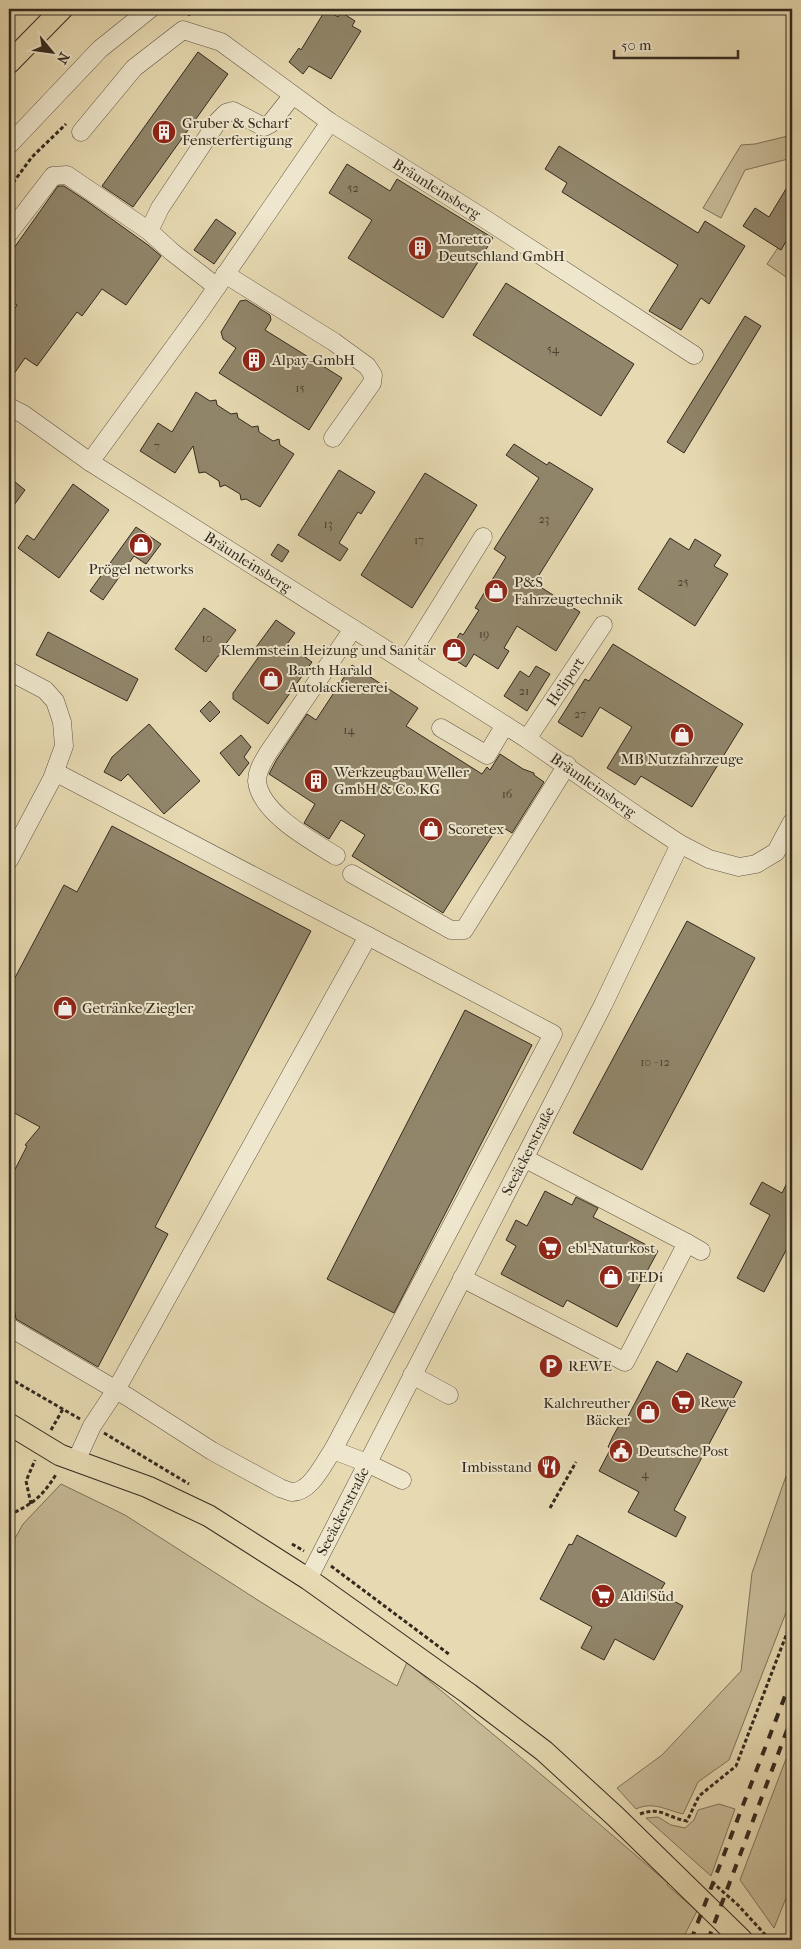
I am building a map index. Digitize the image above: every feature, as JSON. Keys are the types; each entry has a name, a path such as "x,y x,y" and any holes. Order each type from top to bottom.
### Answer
{"main road":[{"path":"9,63 62,9"},
{"path":"9,1425 71,1459 148,1487 209,1516 308,1579 469,1694 544,1752 621,1821 742,1940"}],"street":[{"path":"9,145 100,49 150,9"},
{"name":"Bräunleinsberg","path":"81,132 134,68 183,30 221,42 330,122 485,219 694,355"},
{"path":"149,231 160,208 218,121 226,113 233,111 264,127 270,124 293,95"},
{"path":"90,462 221,281 330,122"},
{"path":"9,233 53,176 67,175 149,231 172,252 221,281 334,342 367,366 373,374 372,383 333,438"},
{"name":"Bräunleinsberg","path":"9,407 23,414 90,462 528,739 680,844"},
{"path":"406,661 482,536"},
{"name":"Heliport","path":"528,739 603,625"},
{"path":"336,856 280,817 260,791 258,773 268,753 353,628"},
{"path":"9,671 45,690 55,701 62,722 64,746 55,772 9,860"},
{"path":"441,728 487,755 505,725"},
{"path":"352,874 451,930 464,930 567,765"},
{"path":"9,1327 116,1390 212,1451 280,1488 291,1492 303,1490 333,1450 553,1034 55,772"},
{"path":"680,844 709,860 739,867 748,866 756,864 776,852 792,822"},
{"name":"Seeäckerstraße","path":"308,1579 603,1005 680,844"},
{"path":"71,1459 116,1390 368,936"},
{"path":"462,1278 625,1362 694,1247 524,1158"},
{"path":"412,1375 448,1395"},
{"path":"333,1450 402,1480"}],"path":[{"path":"9,1378 192,1486"},
{"path":"9,1515 31,1504 71,1459"},
{"path":"550,1508 576,1462"},
{"path":"288,1542 306,1552 311,1550"},
{"path":"636,1816 648,1811 663,1811 676,1819 687,1821 699,1796 736,1766 792,1620"}],"shaded area":[{"path":"792,135 792,158 745,170 721,218 703,208 741,145 755,144"},
{"path":"792,227 792,241 787,257 792,251 792,281 767,264"},
{"path":"792,1459 792,1597 729,1760 698,1782 683,1814 654,1806 636,1809 617,1788 662,1755 741,1671 752,1573"},
{"path":"61,1484 125,1515 397,1686 407,1662 668,1883 667,1885 697,1911 682,1940 9,1940 9,1549 23,1524"},
{"path":"792,1743 792,1883 774,1928 740,1880"},
{"path":"719,1804 735,1809 711,1876 646,1818 658,1817 671,1825 685,1828 694,1820 698,1810"}],"building":[{"path":"326,9 338,17 341,12 355,21 352,26 361,31 331,79 309,66 303,74 289,62 299,48 301,50"},
{"name":"Gruber & Scharf Fensterfertigung","path":"198,52 228,74 133,207 102,186"},
{"path":"559,146 698,233 705,221 745,246 709,304 701,298 681,330 649,311 678,265 562,192 567,183 545,169"},
{"name":"Moretto Deutschland GmbH","path":"347,164 390,191 397,179 493,238 443,318 348,258 372,220 329,193"},
{"path":"792,179 792,231 781,250 743,226 755,208 769,217"},
{"path":"58,186 64,186 88,202 161,256 126,305 102,289 82,316 77,312 37,366 25,358 9,381 9,317 17,305 9,300 9,255"},
{"path":"216,219 236,233 214,264 194,250"},
{"path":"506,283 634,364 601,416 473,335"},
{"path":"246,300 270,315 271,320 265,330 342,378 309,430 219,373 236,348 223,339 221,332 240,301"},
{"path":"745,316 761,326 684,453 667,442"},
{"path":"196,392 210,401 216,400 217,405 231,414 237,413 238,418 252,427 258,426 259,432 273,441 279,439 280,445 294,454 260,507 246,499 241,500 240,494 225,485 220,487 219,481 205,472 199,473 193,446 175,473 140,451 158,423 172,432"},
{"path":"514,444 547,465 549,462 593,489 534,583 580,612 556,651 517,626 504,648 509,651 498,669 474,654 466,667 447,655 460,633 463,635 479,610 475,608 506,557 494,549 539,478 506,455"},
{"path":"339,470 375,492 361,514 358,512 339,543 348,549 340,561 298,535"},
{"path":"425,473 477,505 412,608 361,575"},
{"path":"9,477 25,490 9,512"},
{"path":"73,484 109,510 59,578 18,548 27,535 34,540"},
{"path":"136,527 161,544 146,564 134,556 103,600 90,591"},
{"path":"670,538 689,550 695,539 721,555 714,566 728,574 695,626 638,589"},
{"path":"278,544 289,551 282,562 271,555"},
{"path":"204,608 236,630 224,646 226,654 218,656 206,672 175,649"},
{"name":"Barth Harald Autolackiererei","path":"276,620 295,633 287,644 312,662 268,724 233,699 233,693 265,648 254,650"},
{"path":"48,632 138,679 127,701 36,655"},
{"name":"MB Nutzfahrzeuge","path":"613,644 743,724 692,807 641,776 635,785 607,768 632,727 600,707 582,737 558,722 585,679 589,681"},
{"path":"352,665 418,708 406,726 482,774 487,767 490,770 500,754 523,769 534,773 544,782 512,833 499,825 443,913 352,856 365,835 341,820 329,839 304,823 315,804 269,774 307,714 316,720"},
{"path":"536,666 550,674 527,711 504,696 520,671 529,677"},
{"path":"210,701 220,712 210,722 200,711"},
{"path":"149,724 200,781 164,814 128,774 121,781 104,772 112,757"},
{"path":"241,735 251,747 244,757 249,763 239,776 220,753"},
{"path":"112,826 311,931 155,1227 168,1234 98,1367 16,1319 9,1279 9,1181 27,1146 25,1145 40,1127 9,1110 9,989 64,885 77,892"},
{"path":"687,921 755,958 642,1170 573,1133"},
{"path":"465,1010 532,1045 394,1313 327,1279"},
{"path":"792,1173 792,1239 764,1292 737,1278 770,1215 750,1204 762,1182 782,1193"},
{"path":"545,1191 572,1205 576,1197 598,1208 593,1217 658,1251 617,1327 567,1300 563,1307 501,1274 516,1246 506,1240 516,1220 527,1226"},
{"name":"Rewe","path":"687,1353 742,1382 674,1510 686,1517 676,1537 628,1512 639,1492 599,1471 611,1448 608,1447 613,1436 621,1422 624,1424 657,1361 677,1372"},
{"name":"Aldi Süd","path":"577,1535 665,1583 659,1593 683,1606 654,1660 615,1639 604,1660 581,1648 592,1627 540,1599 569,1544 572,1545"}],"railway":[{"path":"691,1940 792,1678"},
{"path":"708,1940 792,1717"}],"place":[{"name":"Gruber & Scharf Fensterfertigung","path":"164,132"},
{"name":"Moretto Deutschland GmbH","path":"420,248"},
{"name":"Alpay-GmbH","path":"254,360"},
{"name":"Prögel networks","path":"141,545"},
{"name":"P&S Fahrzeugtechnik","path":"496,591"},
{"name":"Klemmstein Heizung und Sanitär","path":"454,650"},
{"name":"Barth Harald Autolackiererei","path":"271,679"},
{"name":"MB Nutzfahrzeuge","path":"682,735"},
{"name":"Werkzeugbau Weller GmbH & Co. KG","path":"316,781"},
{"name":"Scoretex","path":"431,829"},
{"name":"Getränke Ziegler","path":"65,1008"},
{"name":"ebl-Naturkost","path":"550,1248"},
{"name":"TEDi","path":"611,1277"},
{"name":"REWE","path":"551,1366"},
{"name":"Rewe","path":"683,1402"},
{"name":"Kalchreuther Bäcker","path":"648,1412"},
{"name":"Deutsche Post","path":"621,1451"},
{"name":"Imbisstand","path":"549,1467"},
{"name":"Aldi Süd","path":"603,1596"}]}
